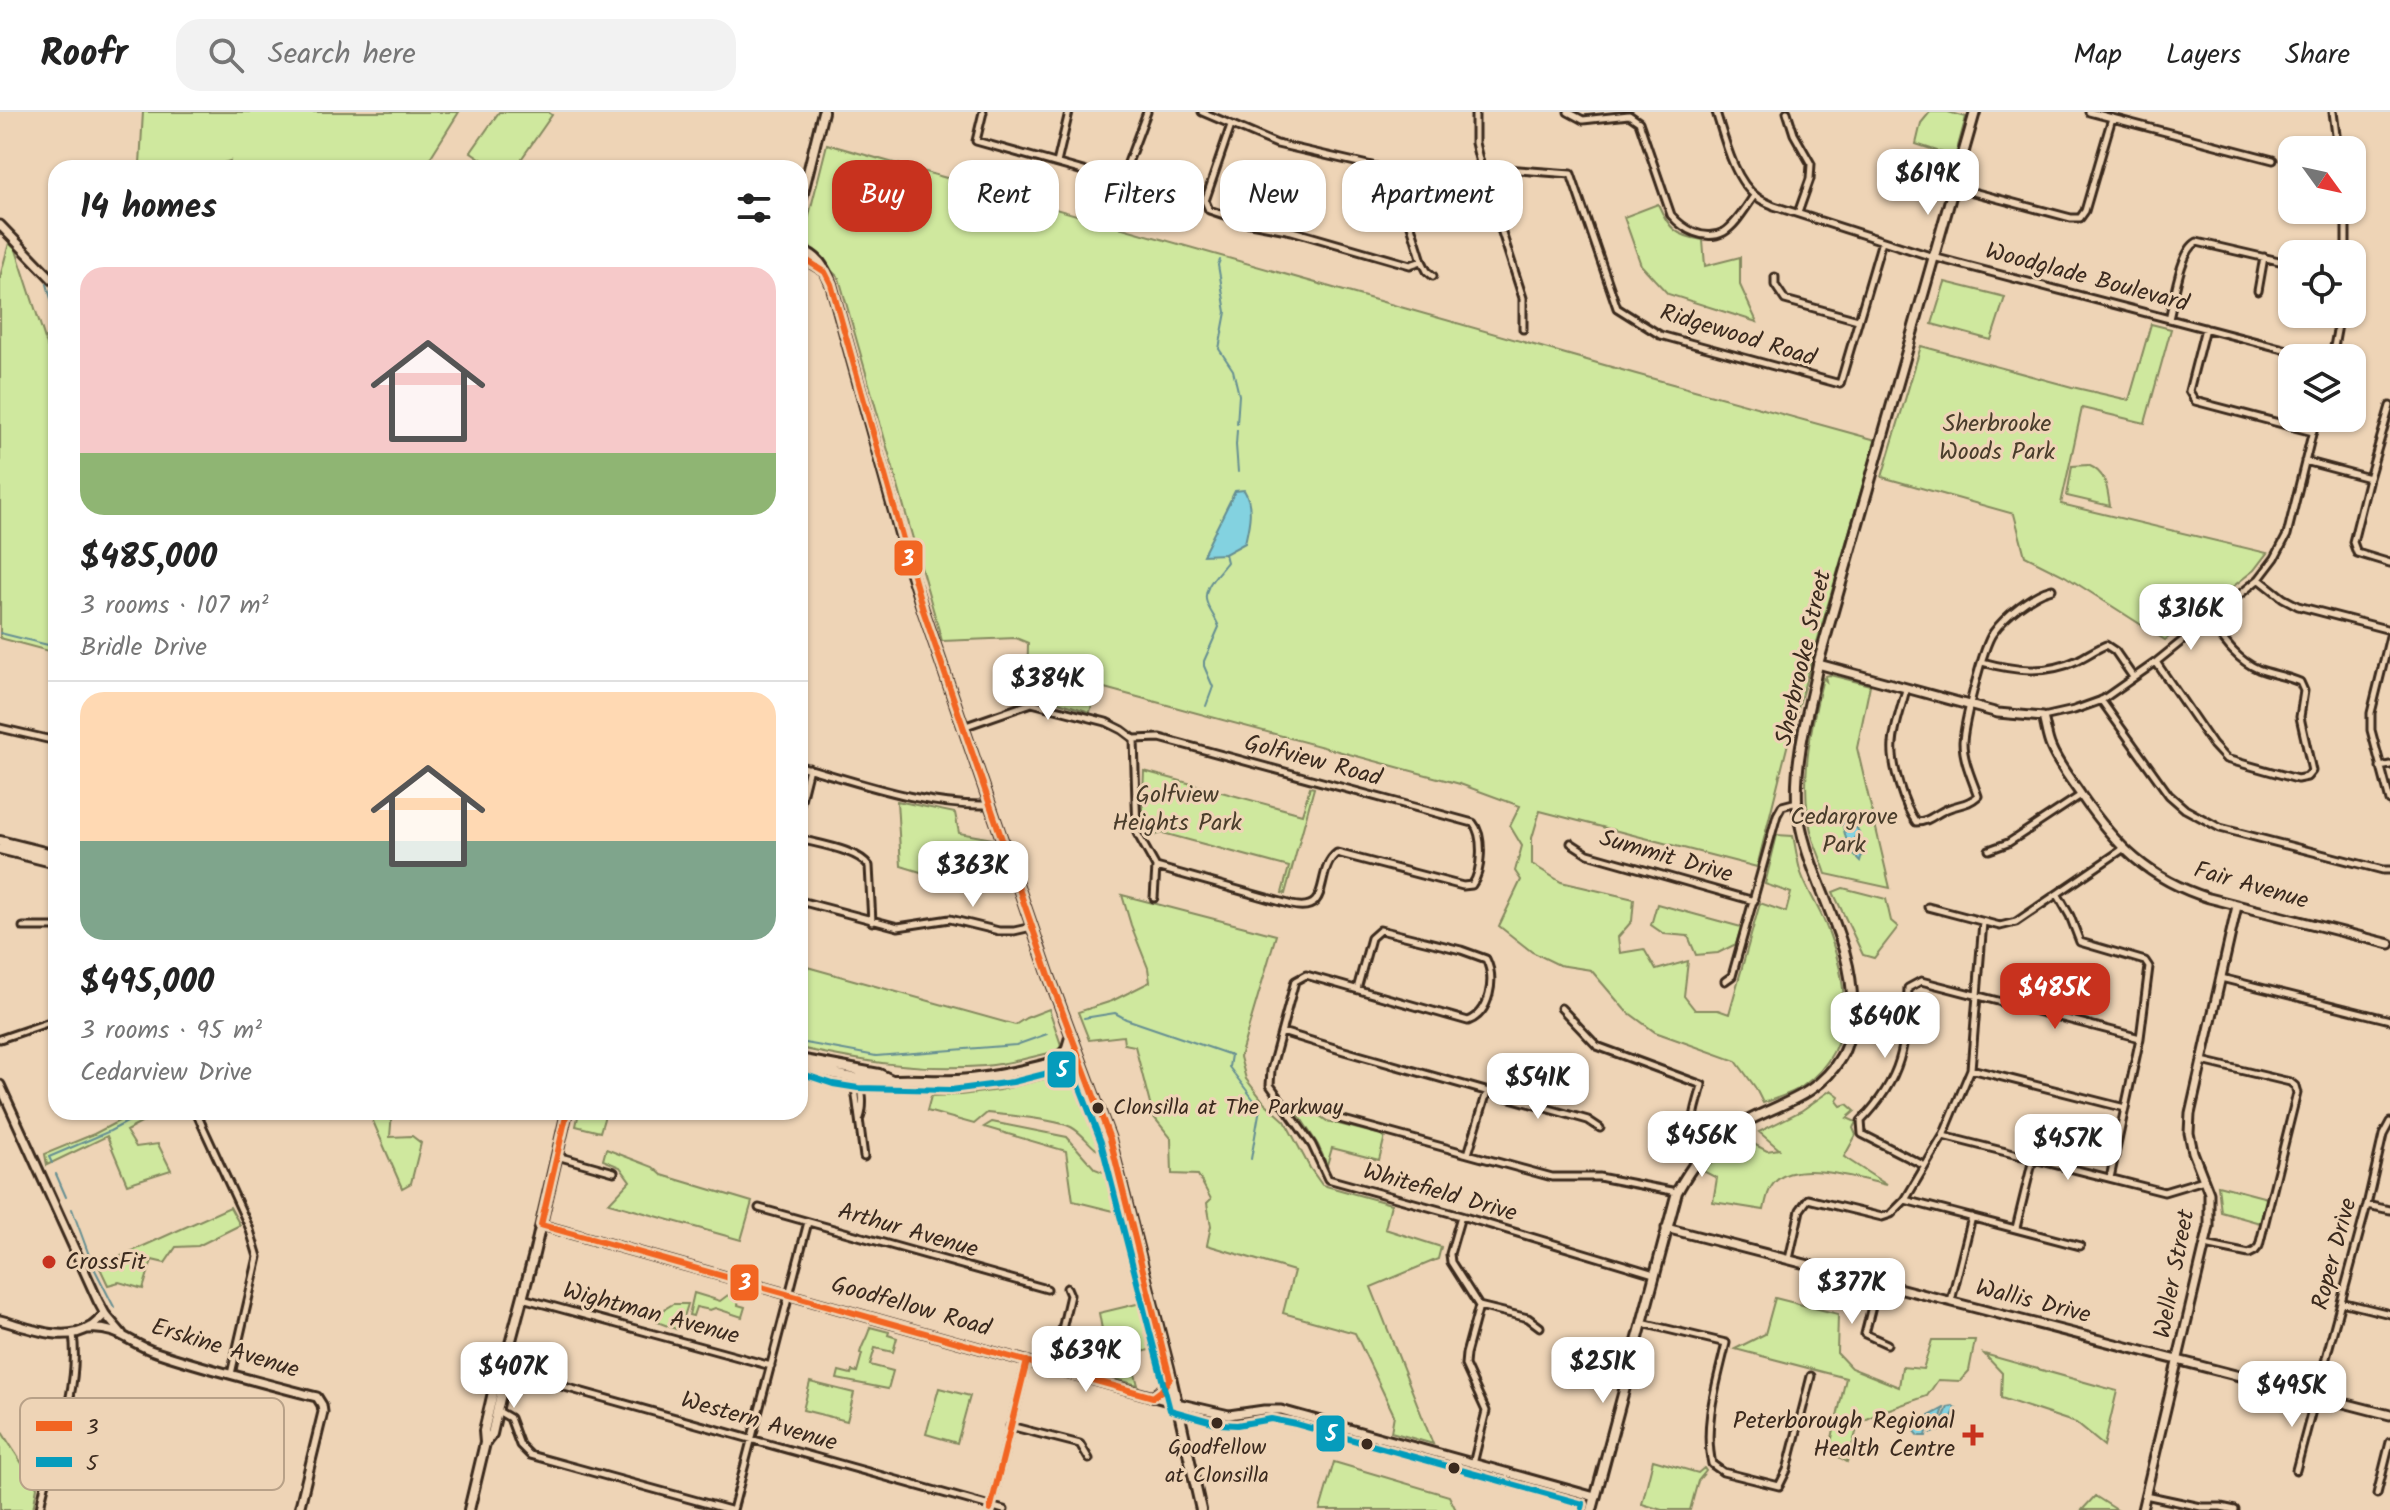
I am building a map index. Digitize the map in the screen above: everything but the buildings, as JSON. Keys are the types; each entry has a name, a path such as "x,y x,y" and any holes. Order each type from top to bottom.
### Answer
{"main road":[{"path":"808,173 823,112"},
{"name":"Sherbrooke Street","path":"1592,1510 1677,1192 1692,1165 1729,1131 1803,1096 1826,1079 1843,1056 1851,1028 1853,996 1849,965 1814,872 1797,802 1803,735 1818,664 1975,112"},
{"path":"808,255 817,257 833,290 910,570 989,805 1117,1162 1201,1510"},
{"path":"0,841 48,853"},
{"path":"0,849 48,861"},
{"path":"1049,1063 1066,1051 1071,1033"},
{"path":"808,1062 859,1075 886,1076 892,1080 968,1079 1078,1055"},
{"path":"1049,1063 1070,1064 1085,1072"},
{"path":"485,1443 492,1434 505,1376 503,1370 565,1120"},
{"path":"469,1510 497,1375 503,1370"},
{"path":"1153,1397 1170,1378"}],"street":[{"path":"983,112 976,141 1046,160"},
{"path":"1058,160 1069,112"},
{"path":"1059,164 1119,181 1147,112"},
{"path":"1202,112 1277,144 1394,171 1422,261 1433,276"},
{"path":"1475,112 1475,143 1479,160"},
{"path":"1568,112 1583,120 1629,115 1639,122 1671,215 1694,234 1724,232 1754,196 1732,161 1716,112"},
{"path":"1787,112 1794,134 1811,164 1810,179 1798,213"},
{"path":"2089,112 2273,160"},
{"path":"2333,112 2336,136"},
{"path":"1953,187 2080,218 2085,211 2112,118"},
{"path":"1231,125 1205,201 1209,210 1410,265 1422,261"},
{"name":"Ridgewood Road","path":"1523,170 1571,174 1617,308 1660,335 1840,384 1882,241"},
{"name":"Woodglade Boulevard","path":"1754,196 1774,206 1933,257 2278,347"},
{"path":"0,225 48,275"},
{"path":"1502,232 1523,298 1523,329"},
{"path":"2169,319 2184,258 2191,245 2203,242 2278,260"},
{"path":"2258,291 2264,257"},
{"path":"1775,277 1775,285 1785,300 1858,320"},
{"path":"2205,328 2189,391 2195,401 2278,423"},
{"path":"2390,406 2353,542 2357,553 2390,563"},
{"path":"1818,664 2007,715 2043,717 2101,700 2156,662 2259,579 2287,535 2313,432"},
{"path":"2305,461 2369,478"},
{"path":"2259,579 2298,606 2390,630"},
{"path":"1906,689 1893,744 1909,814 1916,822 1925,822 1946,809 1970,803 1978,796 1963,743 1982,662 1993,633 2037,593 2052,589"},
{"path":"2156,662 2226,759 2297,779 2307,777 2312,771 2300,717 2304,691 2300,682 2245,662 2209,620"},
{"path":"2390,636 2371,713 2371,730 2390,801"},
{"path":"1982,662 2010,669 2043,671 2080,659 2106,645 2115,651 2133,677"},
{"path":"2101,700 2169,795 2202,820 2220,828 2390,870"},
{"path":"963,727 1032,703 1106,722 1134,739 1137,833 1156,867 1154,898"},
{"name":"Fair Avenue","path":"2043,717 2051,746 2081,795 2101,824 2139,864 2184,890 2390,944"},
{"path":"0,728 48,739"},
{"name":"Golfview Road","path":"1134,739 1160,738 1473,823 1478,829 1478,871 1472,885 1463,886 1337,853 1330,859 1319,896 1309,907 1156,867"},
{"path":"2380,767 2390,765"},
{"path":"808,772 809,768 954,806 989,805"},
{"path":"1989,850 2008,843 2081,795"},
{"path":"1725,981 1732,976 1777,815 1782,806 1797,802"},
{"path":"808,841 857,855 866,861 869,866 872,922"},
{"name":"Summit Drive","path":"1571,843 1588,854 1754,901"},
{"path":"1928,907 2000,926 2016,922 2123,849"},
{"path":"2058,895 2080,942 2145,961 2149,967 2140,1038 2110,1178"},
{"path":"808,903 898,927 950,919 999,931 1032,927"},
{"name":"Weller Street","path":"2142,1510 2205,1245 2211,1207 2193,1152 2189,1133 2190,1114 2237,906"},
{"path":"1789,1259 1800,1210 1808,1199 1882,1217 1891,1214 1905,1200 1943,1136 1971,1069 1983,922"},
{"path":"23,927 48,927"},
{"path":"1357,989 1371,938 1380,930 1486,959 1492,975 1484,1010 1477,1018 1468,1021 1306,975 1295,981 1282,1032 1588,1120 1600,1128"},
{"path":"2220,978 2390,1020"},
{"path":"1925,1166 1862,1134 1861,1121 1878,1104 1897,1070 1903,1045 1908,988 1921,981 2140,1038"},
{"path":"1561,1008 1597,1046 1702,1085 1692,1128 1705,1151"},
{"path":"0,1039 48,1023"},
{"name":"Whitefield Drive","path":"1282,1032 1270,1085 1312,1145 1328,1179 1654,1274"},
{"path":"2202,1061 2290,1082 2297,1093 2259,1246 2249,1254 2205,1245"},
{"path":"1971,1069 2125,1108"},
{"path":"859,1075 864,1157"},
{"path":"0,1085 105,1314 123,1335"},
{"path":"1468,1154 1487,1092"},
{"path":"1340,1119 1552,1177 1599,1177 1677,1192"},
{"path":"200,1120 249,1227 258,1257 231,1375"},
{"name":"Roper Drive","path":"2296,1470 2383,1135 2390,1122"},
{"path":"1943,1136 2164,1192 2204,1180"},
{"path":"557,1156 614,1172"},
{"path":"2016,1228 2033,1159"},
{"path":"1905,1200 2080,1246"},
{"path":"2367,1205 2390,1210"},
{"name":"Arthur Avenue","path":"759,1208 1047,1289"},
{"path":"1461,1216 1450,1254 1451,1262 1479,1306 1528,1318 1540,1327"},
{"path":"1951,1301 1972,1217"},
{"path":"497,1411 510,1418 520,1445 530,1455 731,1510 808,1222"},
{"name":"Goodfellow Road","path":"541,1225 1153,1397 1229,1415 1281,1410 1595,1497"},
{"name":"Wallis Drive","path":"1666,1228 2390,1415"},
{"path":"1878,1282 1865,1334 1887,1344"},
{"path":"1053,1368 1070,1295 1067,1288"},
{"name":"Wightman Avenue","path":"522,1298 771,1366"},
{"path":"2341,1302 2390,1314"},
{"path":"1473,1464 1486,1411 1465,1365 1479,1306"},
{"path":"88,1329 105,1314"},
{"path":"0,1320 48,1333 107,1329 123,1335"},
{"path":"1641,1322 1726,1343 1711,1408 1709,1450 1712,1464 1723,1472 1779,1486 1787,1470 1811,1376"},
{"path":"69,1398 74,1380 73,1333"},
{"name":"Erskine Avenue","path":"123,1335 153,1351 317,1397 323,1412 299,1510"},
{"path":"990,1508 1027,1361"},
{"name":"Western Avenue","path":"503,1370 1004,1510"},
{"path":"1010,1426 1080,1444 1089,1459"},
{"path":"2377,1494 2390,1442"},
{"path":"40,1510 44,1490"},
{"path":"2145,1495 2201,1507 2235,1510"}],"green space":[{"path":"143,112 459,112 429,160 140,160"},
{"path":"499,112 548,112 552,115 521,160 483,160 471,152"},
{"path":"1930,112 1948,112 1966,117 1955,157 1916,144 1921,123"},
{"path":"827,144 883,160 832,160 832,232 932,232 932,174 948,178 948,232 1059,232 1059,210 1075,215 1075,232 1137,232 1876,440 1790,735 1757,867 1540,811 1532,838 1532,864 1561,882 1634,899 1632,921 1618,937 1620,953 1644,949 1656,970 1688,961 1684,996 1695,1010 1718,1010 1729,1014 1760,903 1786,912 1791,893 1765,884 1777,835 1793,836 1801,873 1833,944 1843,989 1841,1032 1821,1070 1799,1089 1763,1103 1736,1061 1655,1032 1625,1010 1591,970 1559,965 1532,952 1499,926 1521,880 1515,871 1522,846 1510,826 1520,806 1460,784 1097,686 1090,712 1027,692 1028,643 1016,638 942,641 839,278 808,247 808,219"},
{"path":"1658,204 1674,230 1703,240 1705,266 1740,257 1740,285 1757,322 1668,294 1641,265 1624,217"},
{"path":"9,243 16,250 48,348 48,651 0,638 0,277"},
{"path":"1945,282 2005,297 1991,340 1932,324"},
{"name":"Sherbrooke Woods Park","path":"2151,324 2171,329 2145,423 2082,408 2061,504 2267,553 2254,570 2165,640 2065,576 2025,556 2014,514 1882,477 1921,346 2129,400"},
{"path":"2088,465 2103,477 2110,506 2067,496 2072,466"},
{"name":"Cedargrove Park","path":"1825,676 1870,685 1857,748 1890,888 1826,874 1813,839 1806,799 1808,758 1823,678 1826,681"},
{"name":"Golfview Heights Park","path":"1144,771 1302,814 1310,787 1314,788 1285,894 1282,893 1289,867 1163,833 1148,837 1142,817"},
{"path":"897,801 955,813 959,833 992,839 999,859 975,866 978,879 940,878 901,866"},
{"path":"1843,888 1886,899 1891,921 1898,927 1874,958 1863,955 1833,892"},
{"path":"1122,895 1276,935 1240,1057 1246,1079 1264,1102 1285,1121 1322,1185 1391,1204 1385,1229 1441,1247 1438,1259 1371,1287 1433,1444 1391,1432 1394,1415 1355,1333 1283,1313 1294,1271 1207,1245 1211,1226 1207,1203 1211,1199 1198,1175 1172,1174 1171,1138 1153,1116 1135,1046 1124,1044 1123,1036 1089,1040 1078,1012 1112,1001 1150,982"},
{"path":"1657,904 1741,927 1736,944 1718,953 1696,955 1688,936 1664,934 1651,925"},
{"path":"808,967 1015,1025 1049,1009 1061,1045 1058,1051 985,1066 938,1067 808,1050"},
{"path":"1069,1073 1078,1079 1106,1154 1076,1130 1053,1122 987,1113 974,1124 927,1111 931,1096 1000,1090"},
{"path":"1831,1090 1839,1096 1837,1101 1841,1106 1847,1104 1855,1111 1847,1118 1856,1122 1853,1128 1856,1135 1844,1157 1887,1185 1830,1172 1799,1172 1786,1175 1773,1184 1764,1210 1713,1202 1717,1178 1703,1171 1718,1155 1744,1139 1767,1151 1779,1149 1759,1132 1801,1111"},
{"path":"1308,1108 1327,1121 1385,1136 1379,1160 1332,1148 1327,1165 1297,1112"},
{"path":"121,1120 147,1120 126,1131 136,1147 158,1144 171,1170 127,1184 107,1136 47,1165 45,1154"},
{"path":"372,1120 391,1120 390,1137 412,1136 421,1143 411,1183 402,1188"},
{"path":"577,1120 604,1120 600,1132 576,1126"},
{"path":"992,1122 1067,1137 1095,1169 1111,1175 1122,1213 1073,1201 1066,1151 984,1127"},
{"path":"606,1149 653,1167 662,1175 752,1202 741,1240 609,1203 630,1181 620,1167 603,1160"},
{"path":"2218,1185 2267,1198 2260,1223 2221,1212"},
{"path":"230,1207 240,1225 198,1246 176,1247 165,1263 152,1260 143,1289 119,1282 108,1285 99,1266"},
{"path":"694,1293 720,1301 728,1295 739,1298 738,1305 745,1307 742,1317 715,1308 696,1307 693,1316 689,1315"},
{"path":"1775,1298 1838,1314 1837,1353 1851,1368 1899,1387 1902,1367 1923,1369 1932,1340 1975,1340 1969,1371 1960,1381 1938,1380 1927,1396 1859,1423 1847,1462 1829,1451 1846,1378 1735,1349 1765,1334"},
{"path":"1141,1303 1155,1348 1130,1356 1138,1385 1111,1378 1099,1313"},
{"path":"673,1304 688,1304 682,1323 676,1329 657,1322 663,1310"},
{"path":"870,1327 889,1332 888,1335 897,1338 893,1352 875,1348 870,1365 893,1371 888,1389 837,1379 839,1371 857,1372"},
{"path":"1984,1354 2117,1391 2104,1446 2076,1423 2001,1398 2002,1373"},
{"path":"810,1382 854,1393 847,1421 803,1410"},
{"path":"939,1388 970,1396 957,1443 926,1434"},
{"path":"0,1429 20,1460 20,1490 36,1490 33,1510 0,1510"},
{"path":"1653,1460 1698,1473 1704,1468 1706,1471 1698,1481 1690,1510 1662,1510 1642,1504"},
{"path":"1334,1462 1449,1496 1456,1510 1320,1510"},
{"path":"2095,1496 2117,1510 2082,1510"}],"water":[{"path":"1244,490 1250,509 1245,543 1225,554 1203,555 1235,491"},
{"path":"1840,815 1850,816 1851,829 1856,827 1859,832 1855,837 1863,851 1860,861 1849,850"},
{"path":"1948,1407 1956,1409 1945,1430 1932,1433 1928,1427 1926,1436 1919,1436 1915,1431 1918,1422 1944,1408 1939,1423 1929,1424 1940,1426"}],"waterway":[{"path":"1220,260 1218,265 1226,312 1219,349 1233,370 1239,395 1237,424"},
{"path":"1237,430 1238,472"},
{"path":"1206,706 1213,687 1204,661 1219,627 1207,603 1206,592 1227,562 1225,554"},
{"path":"0,633 48,645"},
{"path":"1084,1018 1115,1013 1231,1055 1229,1067 1260,1108 1251,1159"},
{"path":"808,1043 876,1056 1016,1045 1047,1034"},
{"path":"52,1163 49,1157 131,1120"},
{"path":"56,1174 66,1197"},
{"path":"72,1209 93,1266 114,1307"}],"transit line":[{"name":"3","path":"565,1120 541,1225 1153,1397 1170,1378 1110,1139 1049,976 923,610 831,284 825,272 808,261"},
{"name":"5","path":"808,1076 858,1088 951,1090 1013,1082 1072,1067 1101,1142 1170,1410 1220,1424 1237,1425 1271,1419 1296,1424 1583,1504 1582,1508"},
{"name":"3","path":"990,1510 1027,1361"}],"place":[{"name":"Clonsilla at The Parkway","path":"1098,1108"},
{"name":"CrossFit","path":"49,1262"},
{"name":"Goodfellow at Clonsilla","path":"1217,1423"},
{"name":"Peterborough Regional Health Centre","path":"1973,1435"}]}
